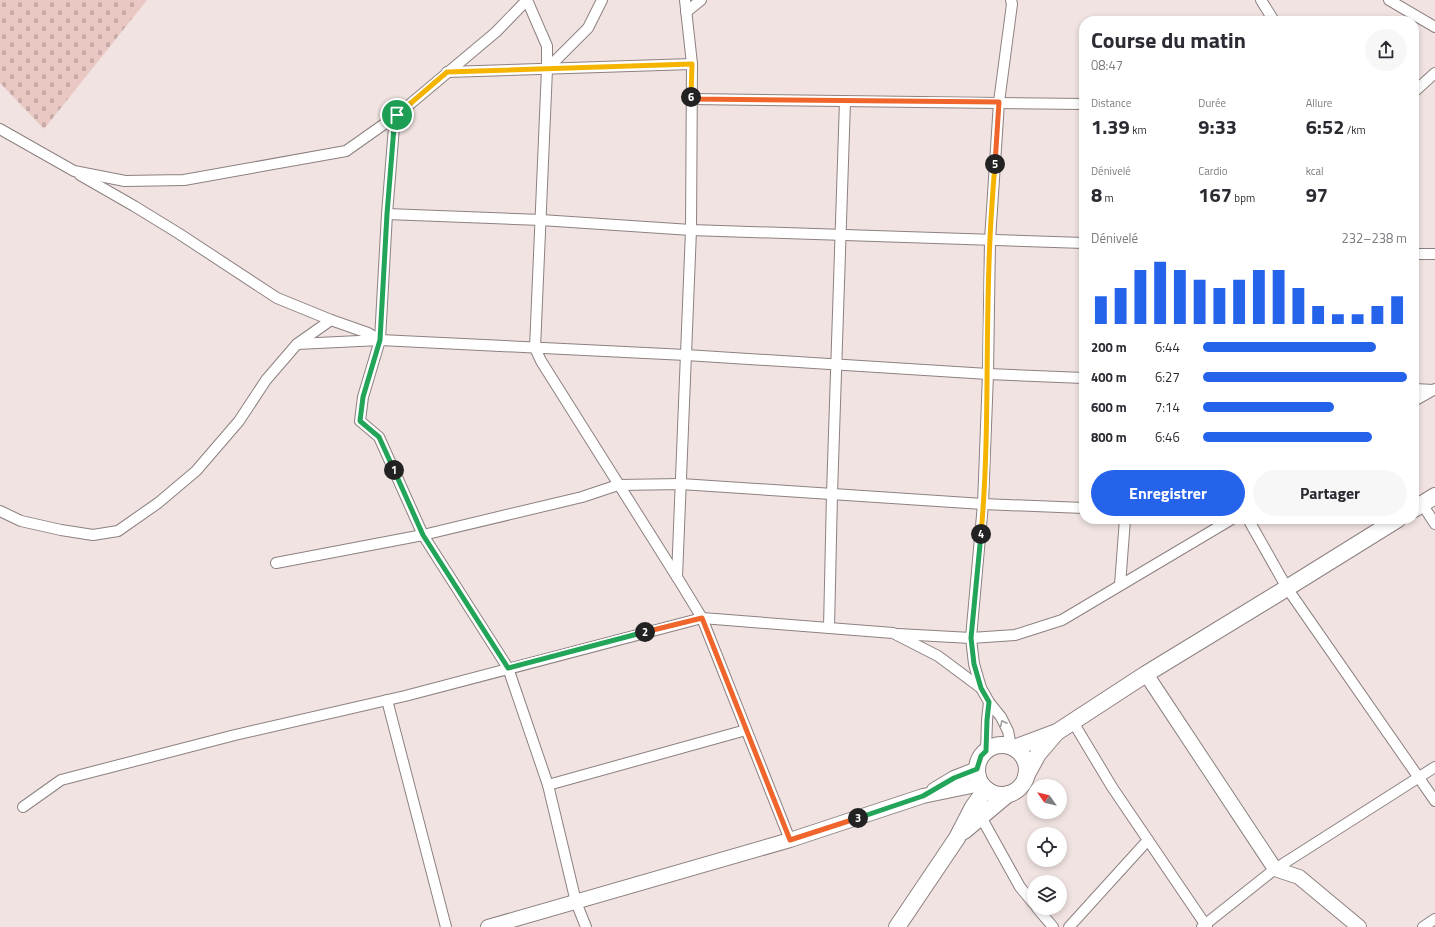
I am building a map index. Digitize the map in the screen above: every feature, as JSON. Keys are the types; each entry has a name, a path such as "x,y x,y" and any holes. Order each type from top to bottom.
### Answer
{"main road":[{"path":"1013,747 1057,732 1146,674 1390,524"},
{"path":"957,838 1008,794 1018,789 1022,785 1038,754 1057,732"},
{"path":"897,927 957,838 973,807 982,781 981,756 990,748 1001,745 1013,747 1019,751 1025,760 1027,765 1026,776"},
{"path":"982,781 997,794 1008,794"}],"street":[{"path":"74,171 126,181 184,180 346,151 397,115 496,32 527,0 547,46 535,348 541,361 702,618 790,840"},
{"path":"547,69 588,28 602,0"},
{"path":"677,577 690,230 692,64 685,0"},
{"path":"686,12 702,0"},
{"path":"1011,0 1012,4 999,102 990,240 988,374 983,504 971,638 974,664 981,688 989,702 1001,717 1008,731 1013,747"},
{"path":"1261,0 1271,16"},
{"path":"1390,0 1417,16"},
{"path":"1419,17 1435,27"},
{"path":"447,72 692,64"},
{"path":"1419,87 1435,73"},
{"path":"691,99 1079,104"},
{"path":"830,628 832,494 845,101"},
{"path":"397,115 394,127 387,214 380,340 363,397 360,421 379,437 423,535 508,668 548,785 576,902 586,927"},
{"path":"0,129 134,206 277,298 380,340"},
{"path":"387,214 541,220 690,230 1079,243"},
{"path":"1419,254 1435,254"},
{"path":"0,511 21,521 61,530 93,535 118,531 158,503 196,471 239,421 266,380 296,344 331,320"},
{"path":"296,344 380,340 686,355 988,374 1079,378"},
{"path":"1419,389 1434,390"},
{"path":"1419,398 1434,390"},
{"path":"276,563 423,535 582,497 618,485 680,484 983,504 1079,508"},
{"path":"1424,503 1435,524"},
{"path":"1120,585 1126,524"},
{"path":"23,807 61,780 235,735 388,700 702,618 971,638 1015,634 1062,620 1224,524"},
{"path":"1251,524 1287,588 1435,801"},
{"path":"893,633 938,656 981,688"},
{"path":"1146,674 1275,869 1299,877 1359,927"},
{"path":"388,700 446,927"},
{"path":"986,751 989,702"},
{"path":"1073,722 1112,787 1204,926 1275,869 1420,778 1435,767"},
{"path":"548,785 746,730"},
{"path":"488,927 790,840 923,796 982,781"},
{"path":"981,817 1020,887 1027,896"},
{"path":"1069,927 1148,840"},
{"path":"1043,915 1053,927"},
{"path":"1423,927 1435,919"}],"green space":[{"path":"0,0 147,0 44,129 0,83"}],"route":[{"path":"692,64 691,99 999,102 990,240 988,374 983,504 971,638 974,664 981,688 989,702 986,751 978,762 977,769 954,778 923,796 790,840 702,618 508,668 423,535 379,437 360,421 363,397 380,340 387,214 394,127 397,115 447,72 692,64"}]}
